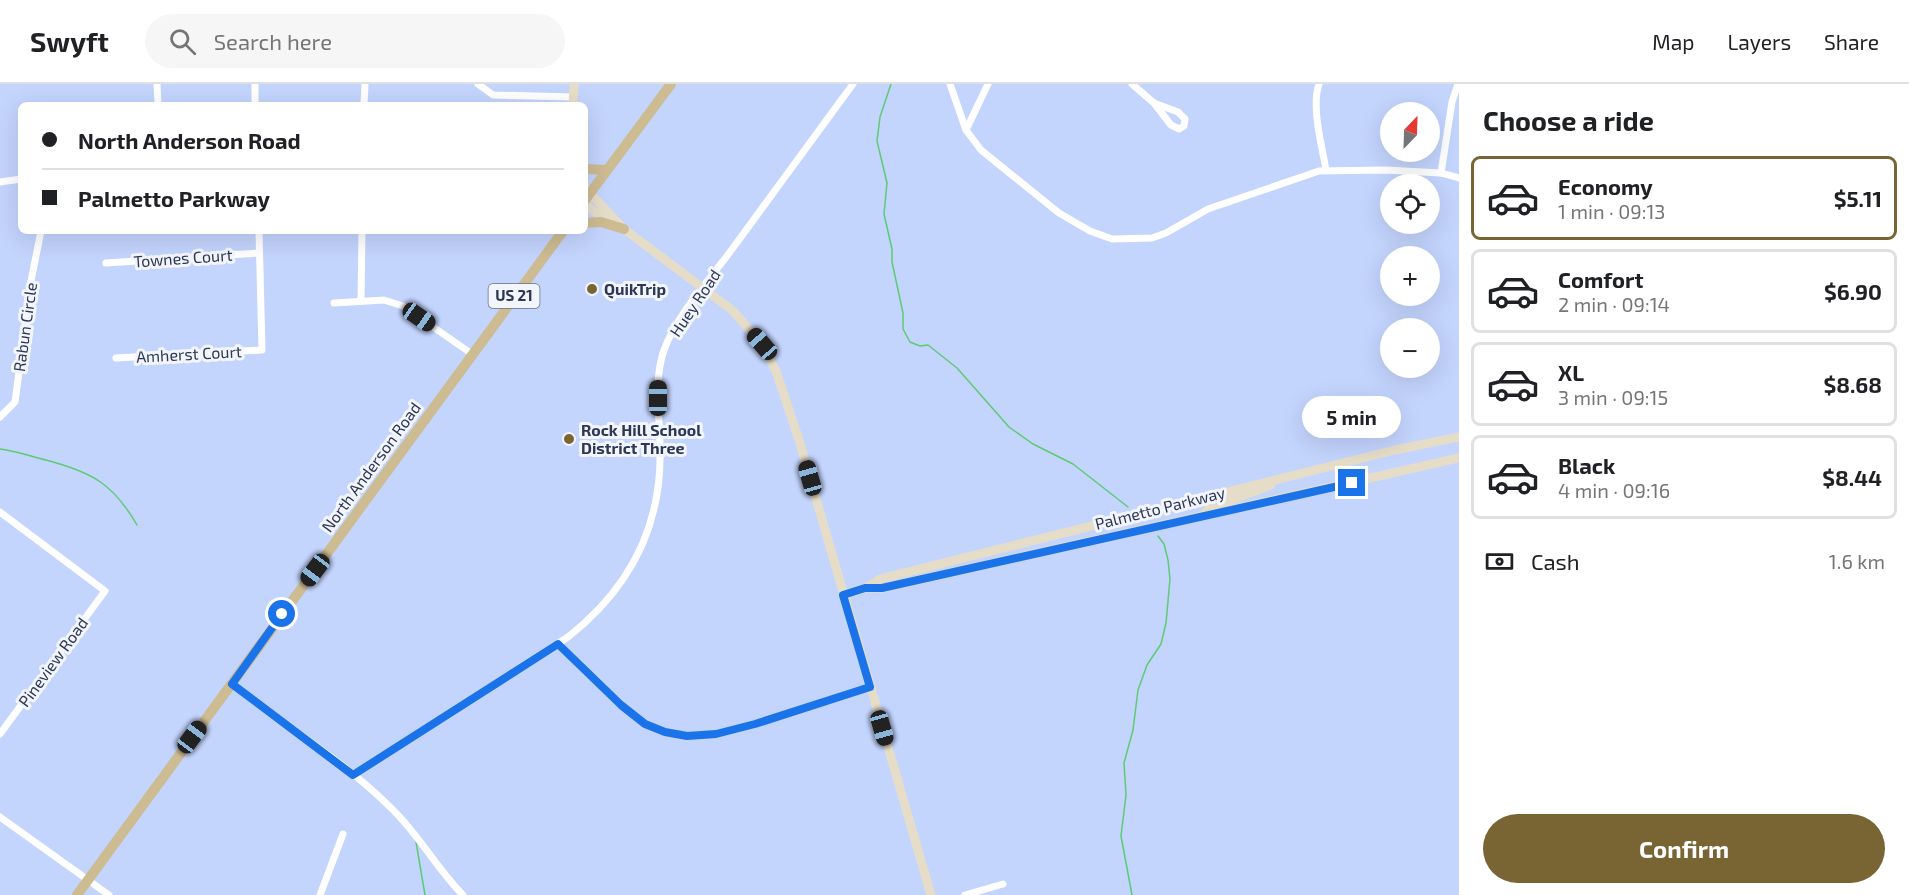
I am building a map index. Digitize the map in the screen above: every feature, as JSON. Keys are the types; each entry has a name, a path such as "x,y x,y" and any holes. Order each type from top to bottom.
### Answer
{"main road":[{"path":"588,192 671,84"},
{"path":"588,169 607,170"},
{"path":"588,223 601,222 624,228"},
{"name":"North Anderson Road","path":"77,895 562,234"}],"street":[{"path":"157,84 158,102"},
{"path":"255,84 255,102"},
{"path":"364,102 365,84"},
{"path":"478,84 493,95 573,101 574,84"},
{"name":"Huey Road","path":"353,775 558,644 590,620 618,588 648,534 658,495 660,450 658,381 664,350 692,303 853,84"},
{"path":"950,84 966,130 989,157 1059,213 1090,231 1112,239 1152,238 1166,233 1208,209 1319,171 1386,170 1441,173 1459,178"},
{"path":"966,130 987,84"},
{"path":"1132,84 1154,103"},
{"path":"1319,84 1316,92 1318,123 1326,171"},
{"path":"1441,173 1452,102 1458,84"},
{"path":"0,182 18,179"},
{"path":"588,196 624,228 704,287 738,316 762,344 776,370 799,440 931,895"},
{"path":"588,207 602,218 624,228"},
{"name":"Rabun Circle","path":"0,417 15,402 31,281 40,234"},
{"path":"259,234 259,253"},
{"path":"361,301 362,234"},
{"name":"Townes Court","path":"106,263 259,253"},
{"name":"Amherst Court","path":"116,358 262,350 259,253"},
{"path":"334,303 384,300 403,306 472,354"},
{"name":"Palmetto Parkway","path":"843,595 865,588 880,579 1288,476 1459,437"},
{"name":"Palmetto Parkway","path":"865,588 882,588 1459,458"},
{"path":"1196,500 1200,517 1208,510 1275,484 1288,476"},
{"name":"Pineview Road","path":"0,512 105,591 0,734"},
{"path":"558,644 621,705 645,724 665,732 687,736 716,734 755,724 870,687"},
{"path":"232,684 353,775 391,807 462,895"},
{"path":"0,817 109,895"},
{"path":"320,895 343,834"},
{"path":"965,895 1003,884"}],"waterway":[{"path":"891,84 880,117 877,141 887,183 884,214 903,313 903,329 910,342 920,346 928,345 957,368 1009,427 1033,444 1073,464 1128,507"},
{"path":"0,449 76,469 99,481 119,499 137,525"},
{"path":"1132,895 1121,836 1126,795 1124,763 1133,730 1138,690 1147,665 1161,644 1166,623 1170,579 1164,544 1158,536"},
{"path":"416,842 425,895"}],"place":[{"name":"QuikTrip","path":"592,289"},
{"name":"Rock Hill School District Three","path":"569,439"}],"route":[{"path":"282,614 232,684 353,775 558,644 621,705 645,724 665,732 687,736 716,734 755,724 870,687 843,595 865,588 882,588 1352,483"}]}
